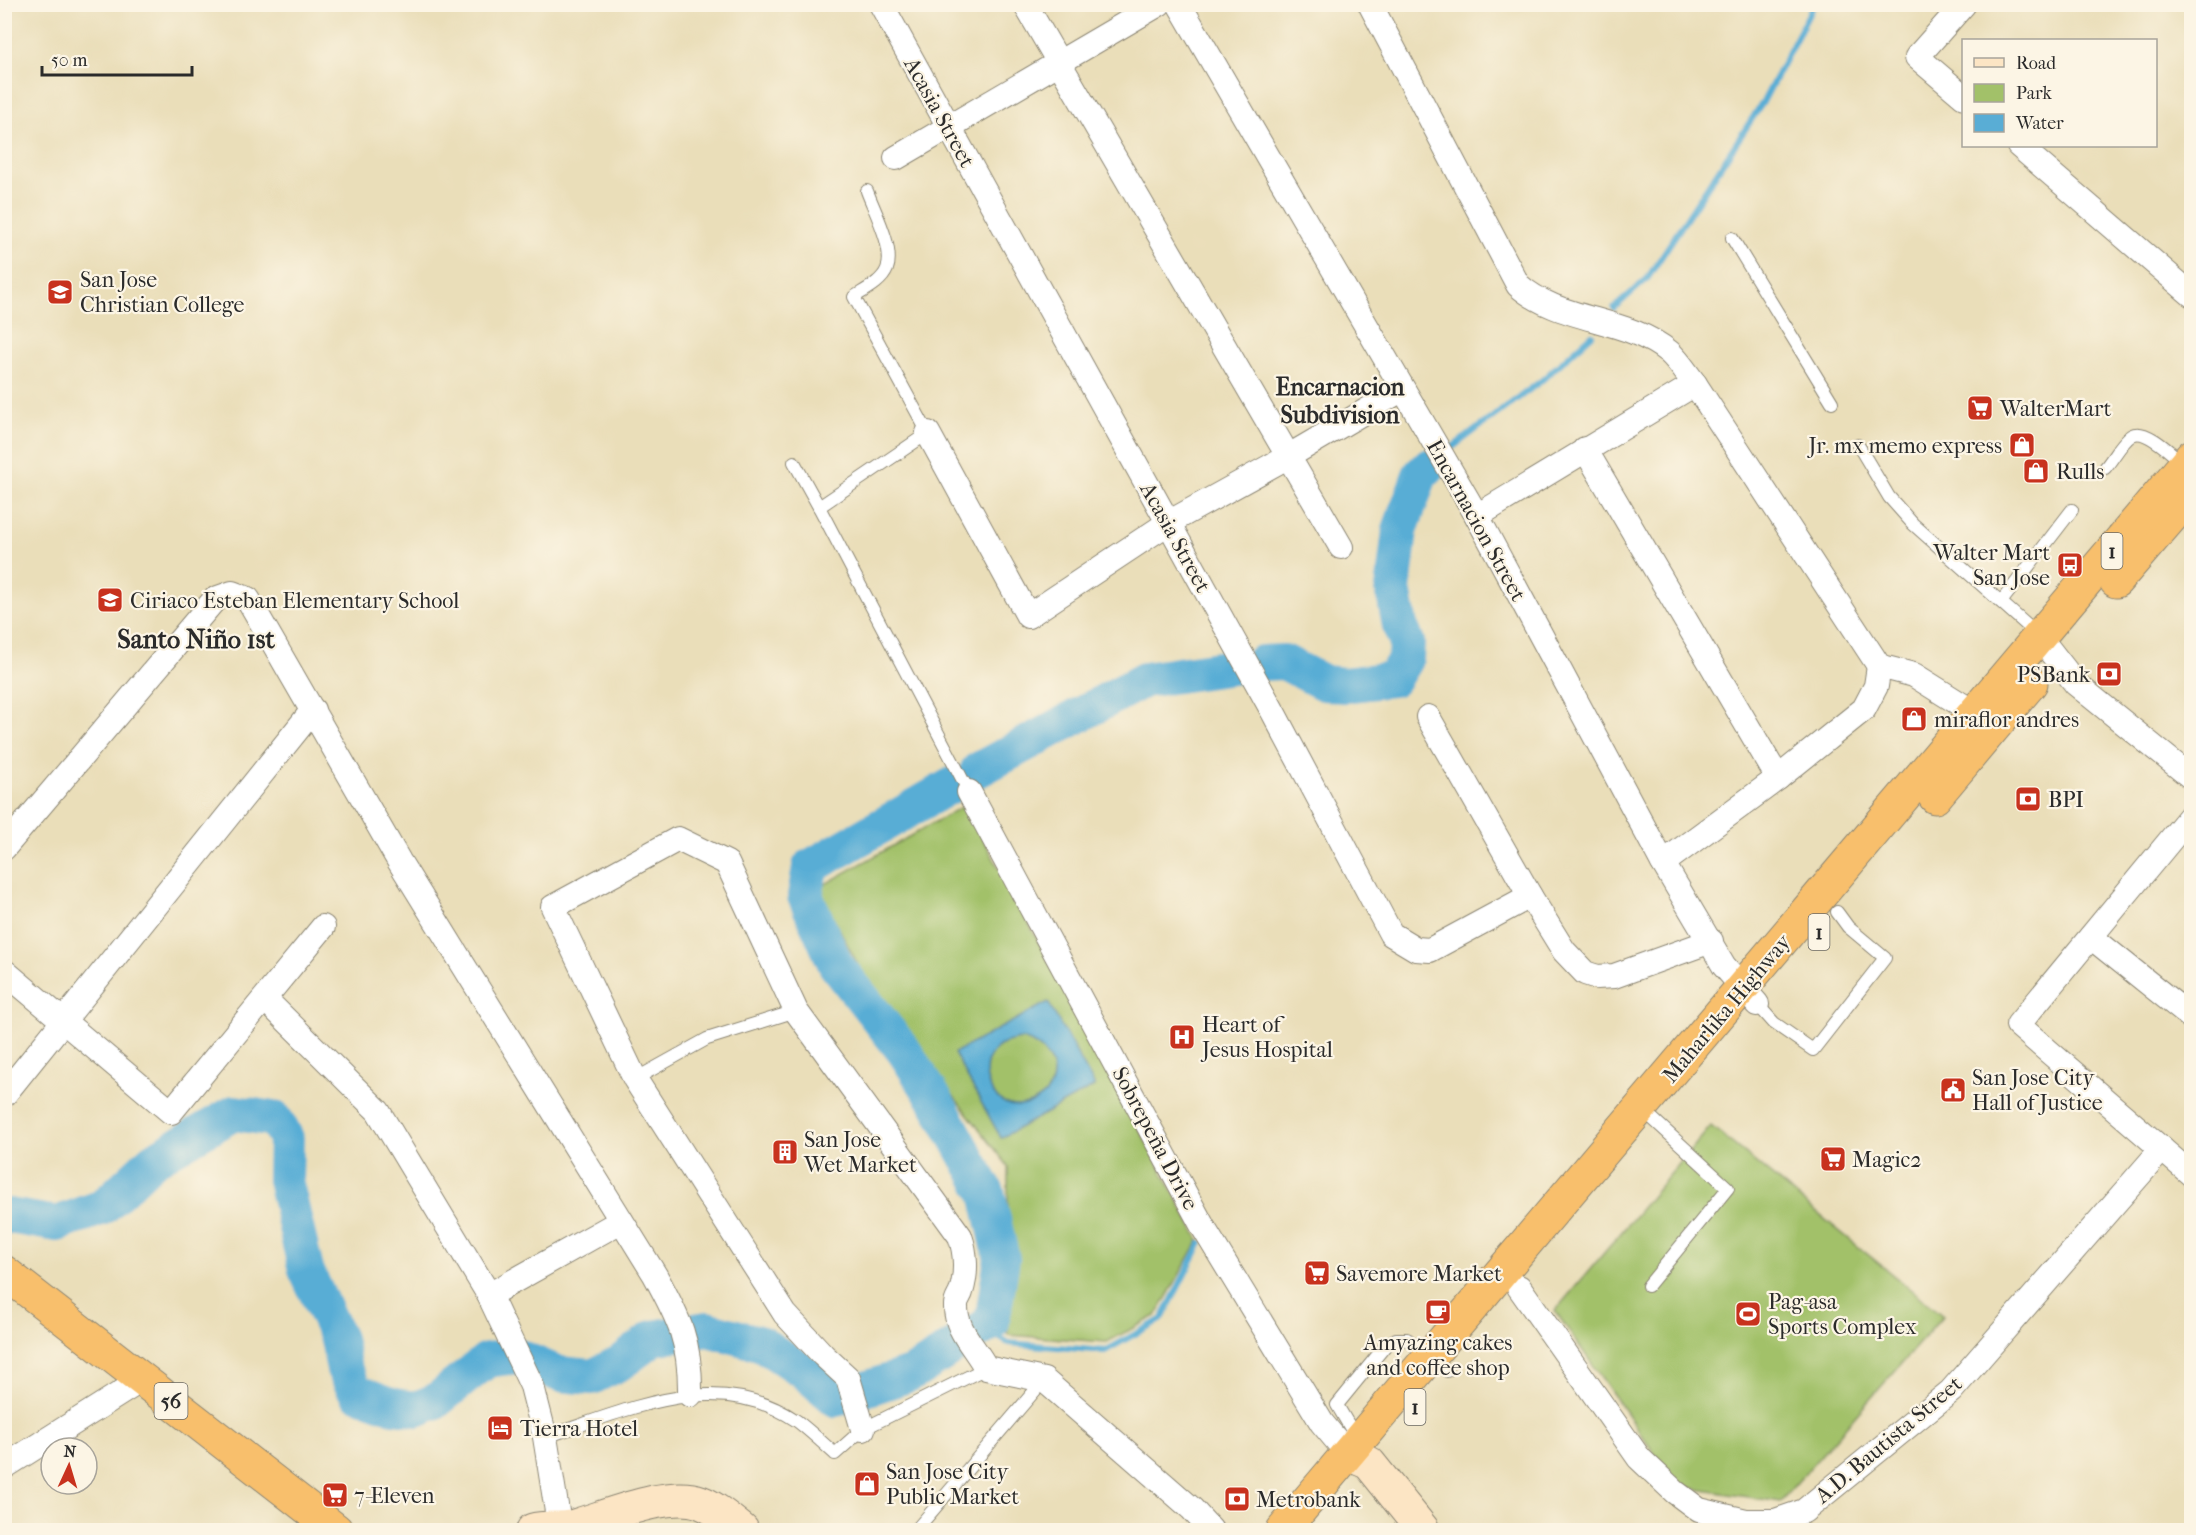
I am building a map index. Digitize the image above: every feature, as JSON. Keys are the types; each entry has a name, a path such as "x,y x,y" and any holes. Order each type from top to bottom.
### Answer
{"highway":[{"name":"Maharlika Highway","path":"1283,1530 1358,1453 1439,1364 1986,720 2190,471"},
{"name":"Maharlika Highway","path":"1750,996 1837,912 1986,720"},
{"name":"Maharlika Highway","path":"1439,1364 1519,1287 1649,1115"},
{"name":"56","path":"4,1272 336,1530"},
{"name":"Maharlika Highway","path":"1312,1530 1358,1453"}],"street":[{"name":"Acasia Street","path":"881,4 1272,710 1391,933 1416,949 1430,950 1530,896"},
{"path":"1025,4 1341,547"},
{"path":"896,158 1159,4"},
{"name":"Encarnacion Street","path":"1179,4 1477,516 1663,863 1711,940 1724,966 1750,996"},
{"path":"1370,4 1518,285 1536,297 1648,340 1669,352 1695,384 1879,666 1876,686 1864,709 1778,778 1663,863"},
{"path":"1962,95 1917,57 1964,4"},
{"path":"2020,147 2192,295"},
{"path":"1477,516 1695,384"},
{"path":"928,433 1028,616 1168,523 1403,389"},
{"path":"1585,449 1778,778"},
{"path":"4,848 220,596 238,594 251,603 399,861 681,1322 689,1360 690,1395"},
{"path":"2047,647 2076,684 2192,778"},
{"path":"1879,666 1914,675 1986,720"},
{"path":"4,1095 313,710"},
{"path":"1428,717 1530,896 1575,965 1585,974 1598,977 1614,975 1711,940"},
{"name":"Sobrepeña Drive","path":"969,792 1203,1227 1322,1423 1358,1453"},
{"path":"2192,814 2018,1025 2192,1175"},
{"path":"860,1420 848,1378 810,1342 785,1314 635,1079 553,907 678,838 727,863 796,1011 960,1236 965,1257 963,1282 956,1303 974,1348 1044,1380 1192,1509 1211,1530"},
{"path":"4,971 171,1112 323,927"},
{"path":"2091,937 2188,1009"},
{"path":"265,999 378,1111 489,1294 532,1386 545,1437 559,1530"},
{"name":"A.D. Bautista Street","path":"1519,1287 1639,1458 1675,1492 1699,1510 1746,1521 1774,1521 1804,1511 1951,1391 2162,1149"},
{"path":"489,1294 621,1221"},
{"path":"4,1467 143,1379"},
{"path":"1358,1453 1423,1530"},
{"path":"533,1530 559,1530 682,1498 699,1501 716,1510 742,1530"}],"lane":[{"path":"819,507 928,433 854,297 875,284 887,270 889,252 867,191"},
{"path":"1732,238 1832,402"},
{"path":"2105,468 2132,435 2140,434 2149,436 2190,471"},
{"path":"1858,445 1889,497 1912,525 2001,602 2047,647"},
{"path":"794,462 969,792"},
{"path":"2001,602 2072,510"},
{"path":"1750,996 1774,1023 1813,1050 1885,958 1848,927 1837,912"},
{"path":"635,1079 707,1039 796,1011"},
{"path":"1648,1286 1728,1188 1649,1115"},
{"path":"545,1437 676,1396 720,1393 760,1403 797,1421 835,1454 860,1420 974,1348"},
{"path":"916,1530 1044,1380"}],"green space":[{"path":"965,805 1199,1240 1156,1316 1107,1342 1008,1335 1008,1166 871,990 818,888"},
{"name":"Pag-asa Sports Complex","path":"1711,1126 1943,1316 1780,1502 1677,1486 1555,1311"}],"water":[{"path":"1048,1002 1095,1086 1001,1138 954,1053","holes":["1023,1039 1044,1052 1052,1065 1052,1081 1049,1089 1031,1103 1015,1106 1002,1102 993,1092 987,1080 987,1066 992,1053 1004,1044"]}],"waterway":[{"path":"1614,308 1647,279 1763,102 1814,4"},
{"path":"1450,449 1541,381 1592,335"},
{"path":"1262,663 1284,662 1324,683 1344,685 1393,679 1406,658 1407,642 1400,626 1393,589 1400,530 1420,475 1428,467"},
{"path":"978,770 1144,680 1232,667"},
{"path":"4,1218 9,1216 57,1224 103,1207 153,1160 234,1113 275,1119 286,1138 285,1180 306,1270 338,1339 344,1369 356,1392 394,1406 416,1409 436,1401 487,1360 517,1356 559,1374 592,1377 622,1362 653,1338 707,1329 762,1344 803,1371 836,1399 913,1373 992,1322 1002,1259 987,1193 936,1101 904,1051 836,965 805,896 810,867 954,784"},
{"path":"983,1328 1008,1343 1105,1351 1162,1319 1201,1243"}],"place":[{"name":"San Jose Christian College","path":"60,292"},
{"name":"WalterMart","path":"1980,408"},
{"name":"Jr. mx memo express","path":"2022,445"},
{"name":"Rulls","path":"2036,471"},
{"name":"Walter Mart San Jose","path":"2070,565"},
{"name":"Ciriaco Esteban Elementary School","path":"110,600"},
{"name":"PSBank","path":"2109,674"},
{"name":"miraflor andres","path":"1914,719"},
{"name":"BPI","path":"2028,799"},
{"name":"Heart of Jesus Hospital","path":"1182,1037"},
{"name":"San Jose City Hall of Justice","path":"1953,1090"},
{"name":"San Jose Wet Market","path":"785,1152"},
{"name":"Magic2","path":"1833,1159"},
{"name":"Savemore Market","path":"1317,1273"},
{"name":"Amyazing cakes and coffee shop","path":"1438,1312"},
{"name":"Pag-asa Sports Complex","path":"1748,1314"},
{"name":"Tierra Hotel","path":"500,1428"},
{"name":"San Jose City Public Market","path":"867,1484"},
{"name":"7-Eleven","path":"335,1495"},
{"name":"Metrobank","path":"1237,1499"}],"district":[{"name":"Encarnacion Subdivision","path":"1340,401"},
{"name":"Santo Niño 1st","path":"196,639"}]}
